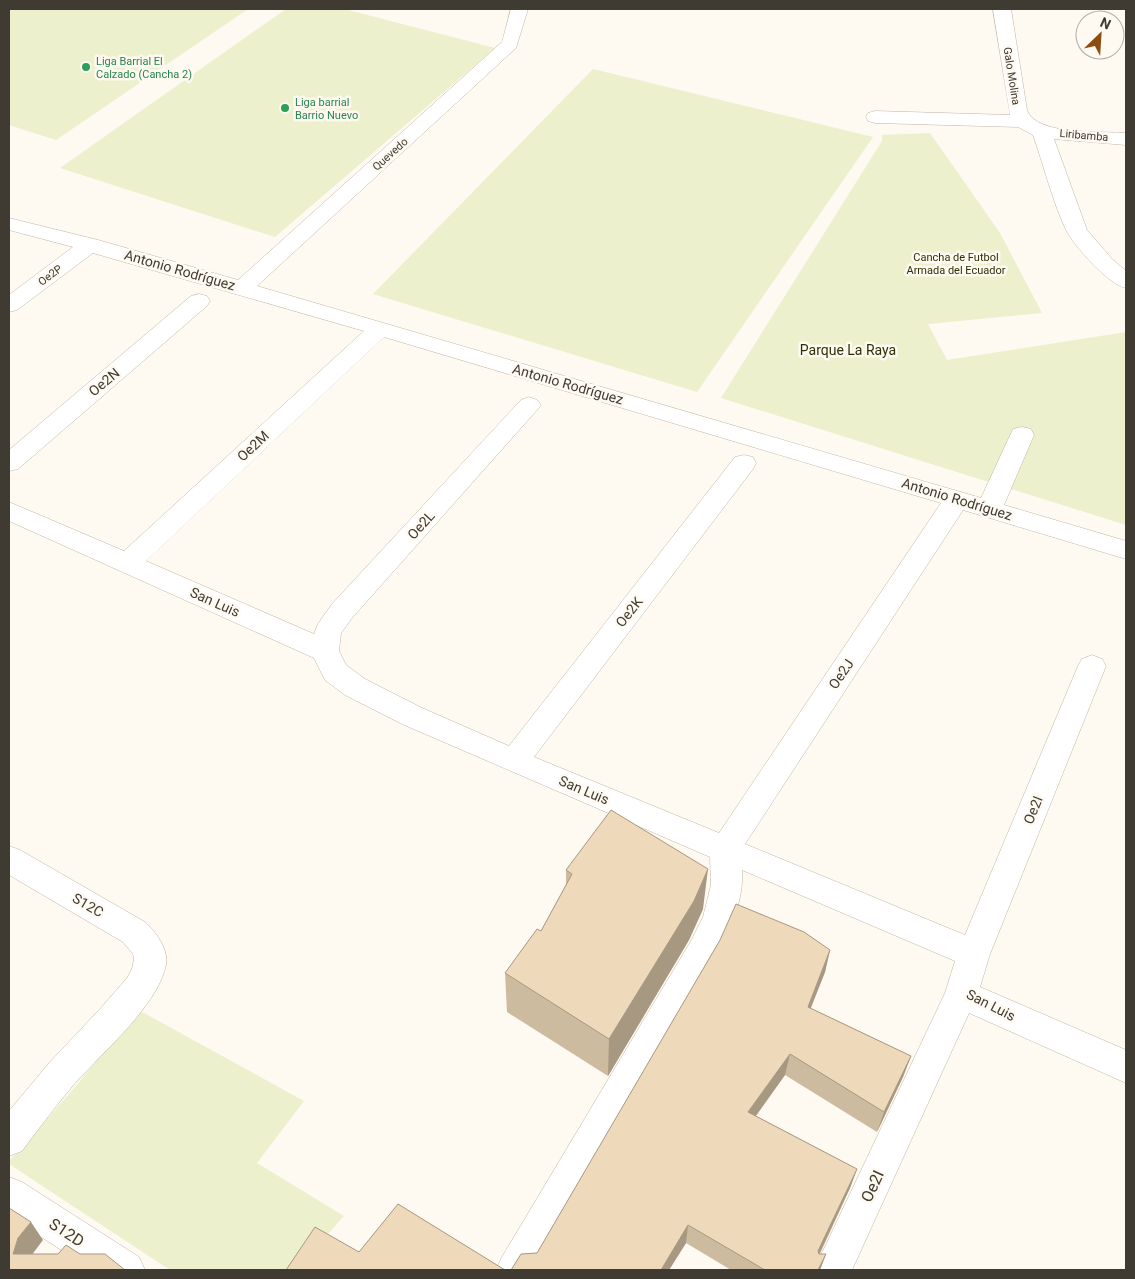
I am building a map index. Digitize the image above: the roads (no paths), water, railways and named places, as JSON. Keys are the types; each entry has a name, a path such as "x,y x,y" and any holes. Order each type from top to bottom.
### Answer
{"street":[{"name":"Quevedo","path":"242,288 510,44 519,9"},
{"name":"Galo Molina","path":"1002,9 1018,114 1032,126 1077,231 1104,264 1126,282"},
{"name":"Liribamba","path":"875,117 1032,126 1126,139"},
{"name":"Antonio Rodríguez","path":"9,224 90,244 242,288 1126,550"},
{"name":"Oe2P","path":"9,305 90,244"},
{"name":"Oe2N","path":"9,463 199,301"},
{"name":"Oe2M","path":"127,564 379,329"},
{"name":"Oe2L","path":"325,651 328,631 342,611 529,405"},
{"path":"989,509 1022,435"},
{"name":"Oe2K","path":"514,761 744,463"},
{"name":"Oe2J","path":"725,849 957,499"},
{"name":"San Luis","path":"9,511 325,651 335,672 355,687 412,716 514,761 974,954 961,994 1126,1067"},
{"name":"Oe2I","path":"974,954 1092,666"},
{"path":"515,1270 703,951 719,918 727,885 725,849"},
{"name":"S12C","path":"9,860 134,932 147,945 150,965 143,981 129,1000 63,1072 9,1138"},
{"name":"Oe2I","path":"834,1270 961,994"},
{"name":"S12D","path":"9,1195 62,1250 126,1270"}],"place":[{"name":"Liga Barrial El Calzado (Cancha 2)","path":"86,67"},
{"name":"Liga barrial Barrio Nuevo","path":"285,108"}],"park label":[{"name":"Cancha de Futbol Armada del Ecuador","path":"956,263"},
{"name":"Parque La Raya","path":"848,350"}]}
